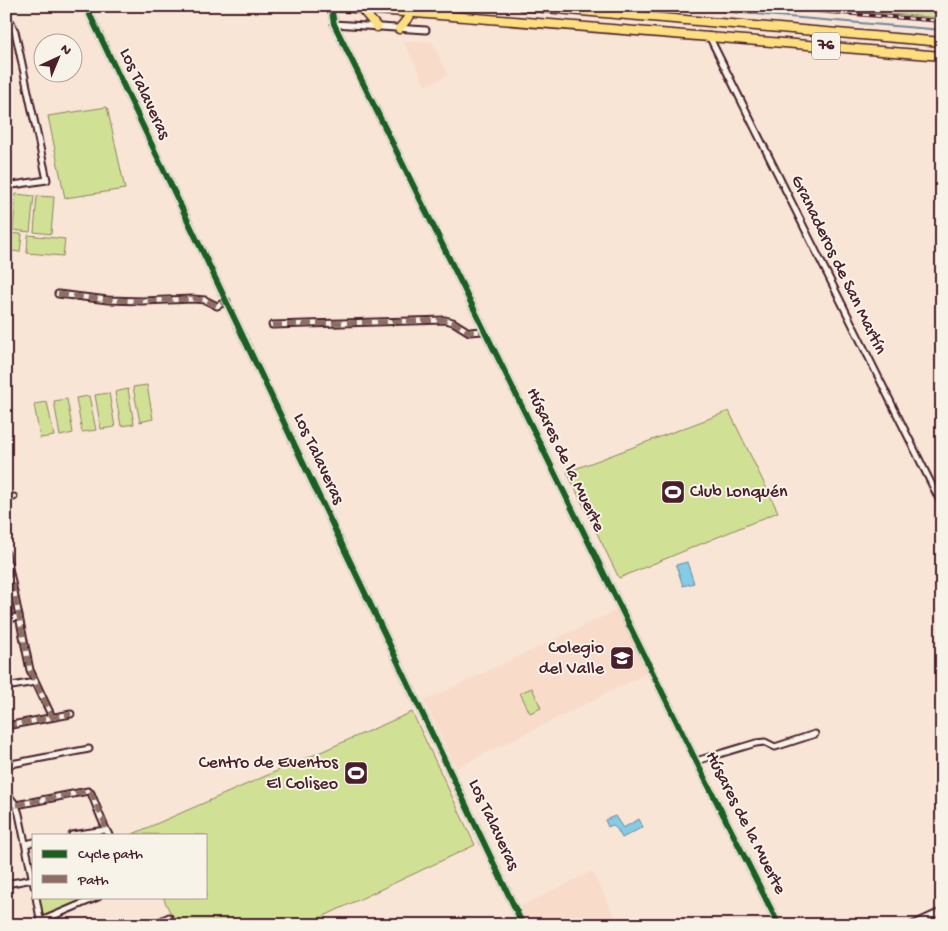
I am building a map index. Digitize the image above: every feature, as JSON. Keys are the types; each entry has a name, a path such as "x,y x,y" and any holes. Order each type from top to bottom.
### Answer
{"main road":[{"name":"76","path":"330,6 942,56"},
{"name":"76","path":"522,6 942,42"},
{"path":"361,8 376,27"},
{"path":"400,28 412,13"}],"street":[{"name":"Los Talaveras","path":"88,6 90,15 523,925"},
{"name":"Húsares de la Muerte","path":"330,6 334,24 696,761 779,925"},
{"path":"6,15 15,31 47,180 6,186"},
{"path":"334,24 426,30"},
{"name":"Granaderos de San Martín","path":"709,36 942,505"},
{"path":"58,294 108,300 194,299 205,300 217,306 226,301"},
{"path":"272,325 445,320 453,322 469,332 484,331"},
{"path":"6,499 14,497"},
{"path":"6,553 9,580 19,617 28,665 52,717"},
{"path":"6,619 19,617"},
{"path":"6,687 35,682"},
{"path":"6,726 71,714"},
{"path":"696,761 756,743 765,742 775,747 815,734"},
{"path":"6,766 89,749"},
{"path":"16,805 88,791 91,793 108,834"},
{"path":"6,792 16,805 19,814 32,877"},
{"path":"79,834 105,830"},
{"path":"26,844 32,842"},
{"path":"6,884 32,883"},
{"path":"36,898 41,923 96,898"},
{"path":"912,925 924,923 942,911"},
{"path":"152,925 169,917"}],"shaded area":[{"path":"403,41 432,42 448,75 426,86"},
{"path":"619,609 650,672 456,768 424,701"},
{"path":"592,871 619,925 529,925 520,907"}],"green space":[{"path":"784,6 942,6 942,18"},
{"path":"107,107 125,189 65,198 48,116"},
{"path":"16,194 34,196 30,232 13,230"},
{"path":"37,196 54,197 51,234 34,232"},
{"path":"6,233 22,234 20,252 6,250"},
{"path":"28,235 65,239 63,256 27,253"},
{"path":"147,385 153,419 140,422 133,387"},
{"path":"128,389 134,424 121,426 115,392"},
{"path":"109,393 115,427 101,429 95,395"},
{"path":"89,396 96,430 82,432 76,398"},
{"path":"67,399 73,433 60,436 54,401"},
{"path":"47,402 54,436 40,438 34,404"},
{"name":"Club Lonquén","path":"729,411 778,512 619,578 567,472"},
{"path":"532,688 541,708 530,713 520,693"},
{"name":"Centro de Eventos El Coliseo","path":"412,712 475,845 305,925 176,925 163,898 208,898 208,834 133,834"},
{"path":"37,898 82,898 84,902 42,919"}],"water":[{"path":"687,562 694,583 683,586 676,565"},
{"path":"615,816 623,828 639,819 643,827 622,838 617,829 612,825 608,827 605,820"}],"waterway":[{"path":"660,6 942,30"}],"railway":[{"path":"754,6 942,21"}],"marked path":[{"path":"58,294 108,300 193,299 205,300 217,306 227,301"},
{"path":"272,325 445,320 453,322 469,332 484,331"},
{"path":"6,553 30,670 52,717"},
{"path":"6,726 71,714"},
{"path":"16,805 88,791 91,793 104,822 105,830"}],"cycle path":[{"path":"88,6 90,15 523,925"},
{"path":"331,6 334,24 696,761 779,925"}],"place":[{"name":"Club Lonquén","path":"673,492"},
{"name":"Colegio del Valle","path":"622,658"},
{"name":"Centro de Eventos El Coliseo","path":"356,773"}]}
